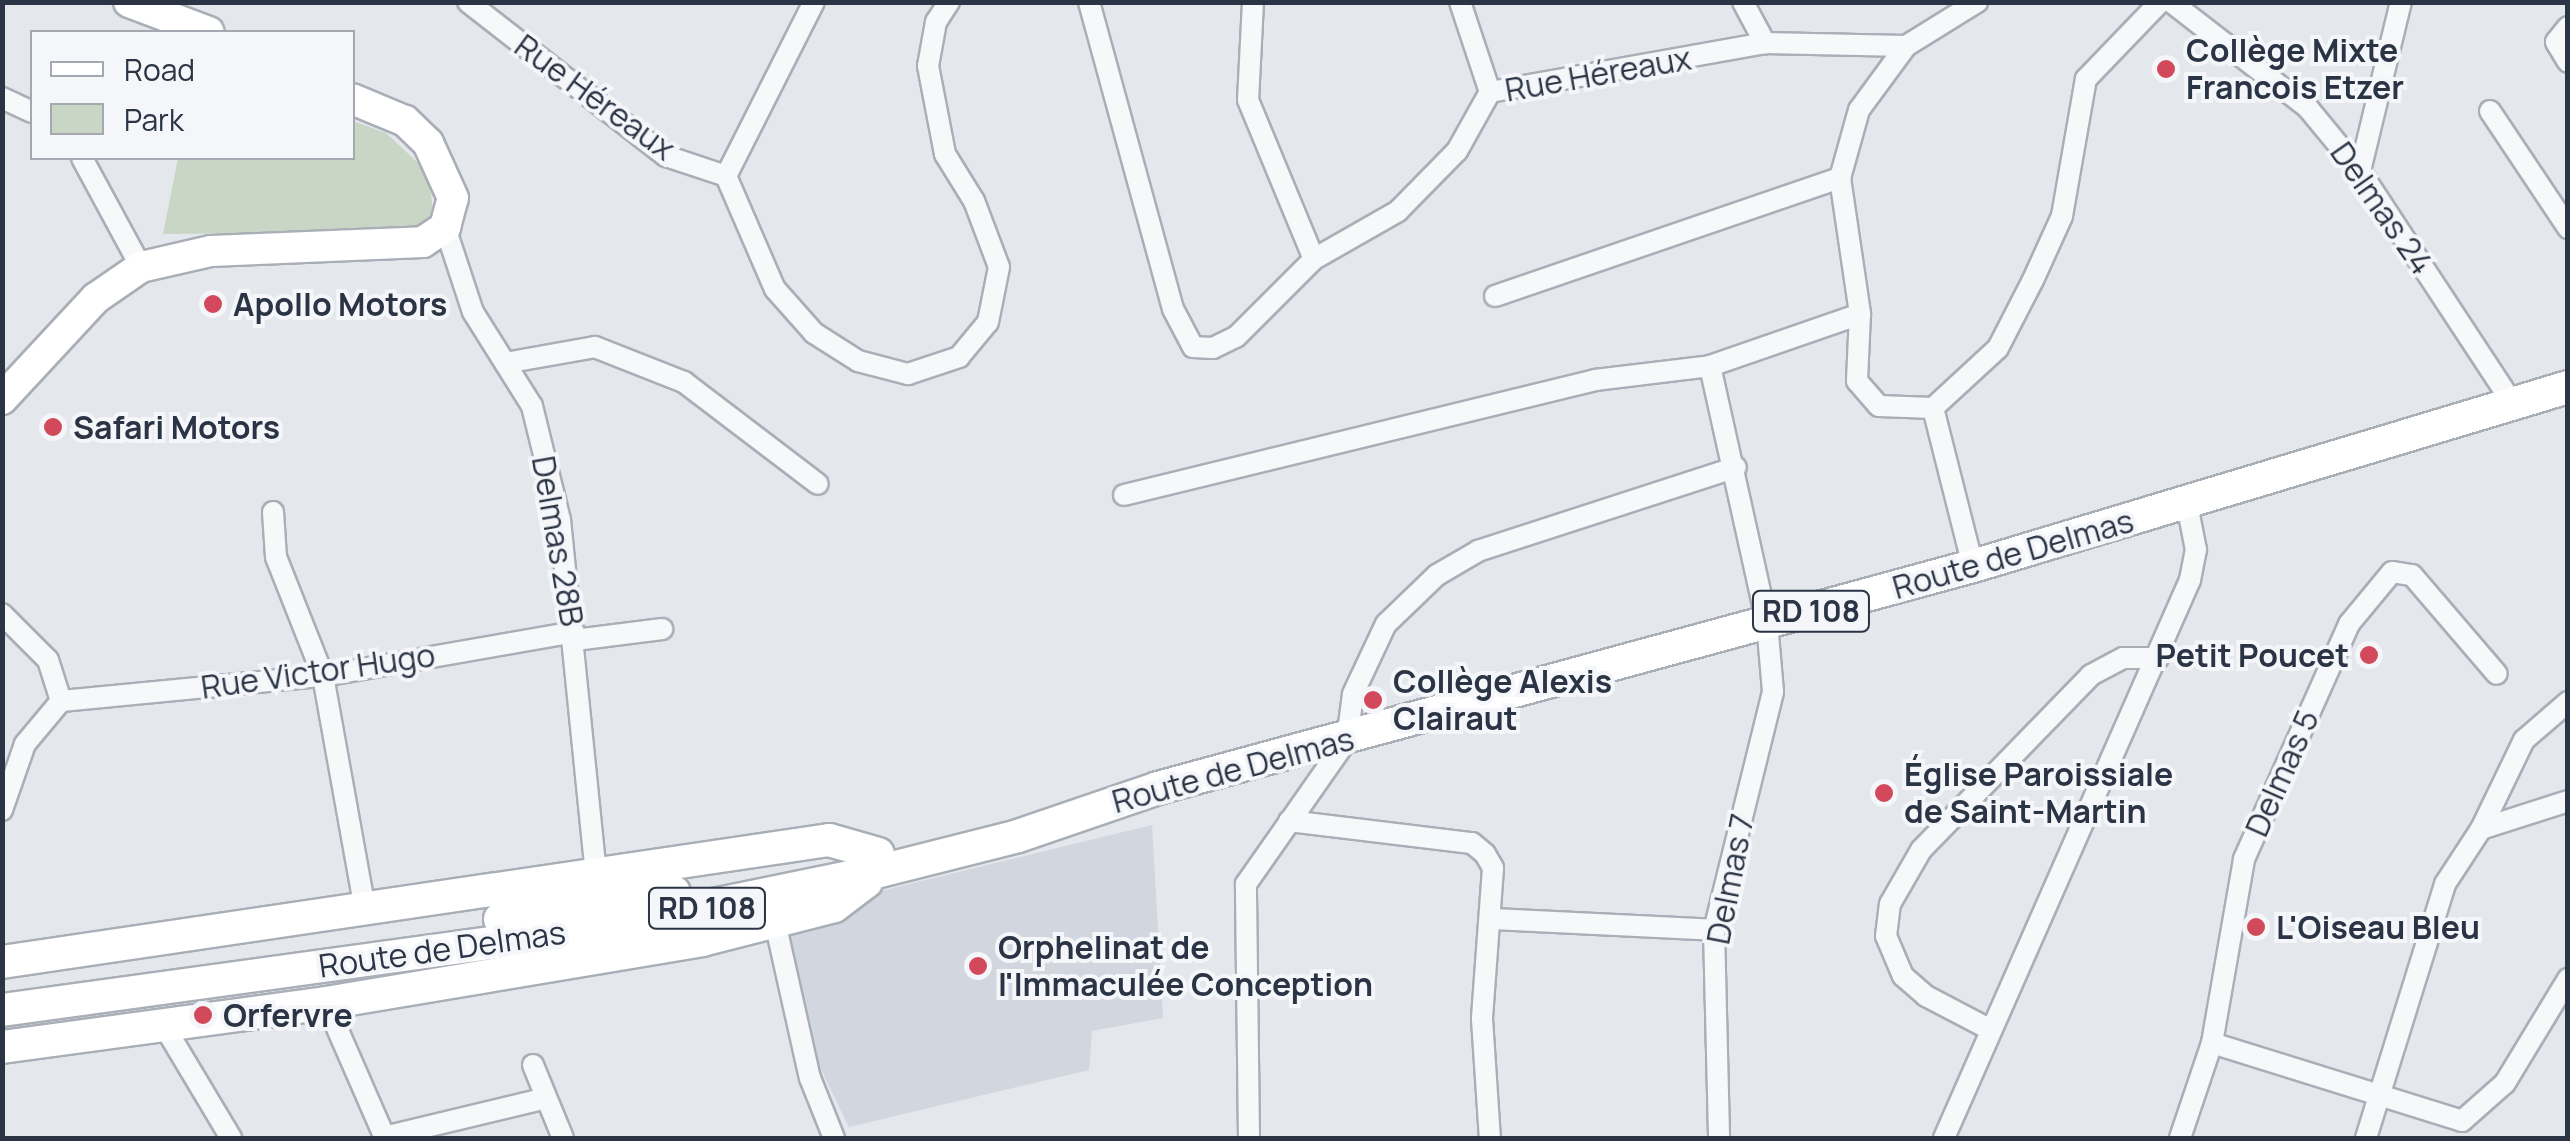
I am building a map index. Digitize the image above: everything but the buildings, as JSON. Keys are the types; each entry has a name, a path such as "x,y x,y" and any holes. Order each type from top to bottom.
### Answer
{"main road":[{"path":"129,2 204,30"},
{"path":"2,399 96,298 141,267 211,251 423,242 445,227 453,198 428,143 405,120 355,100"},
{"name":"Route de Delmas","path":"2,988 879,862 1051,821 1767,624 2187,504 2568,388"},
{"path":"2,962 358,936 596,876 829,840 879,862 834,906 775,922 326,1003 2,1047"},
{"name":"Route de Delmas","path":"2,1010 358,936"}],"street":[{"name":"Rue Héreaux","path":"468,2 666,156 726,176"},
{"path":"814,2 726,176 775,288 814,333 858,361 908,374 960,356 988,322 999,267 974,202 945,154 928,66 936,22 949,2"},
{"name":"Rue Héreaux","path":"1089,2 1172,309 1193,347 1213,348 1236,337 1314,259 1398,211 1457,151 1490,92 1765,43 1906,46"},
{"path":"1253,2 1248,100 1314,259"},
{"path":"1460,2 1490,92"},
{"path":"1743,2 1765,43"},
{"path":"1977,2 1906,46 1859,110 1840,178 1860,314 1857,381 1879,406 1934,408 1998,348 2062,216 2086,79 2160,2"},
{"name":"Delmas 24","path":"2172,2 2308,108 2360,171 2514,405"},
{"path":"2360,171 2401,2"},
{"path":"2562,35 2568,62"},
{"path":"2,98 30,111"},
{"path":"2490,112 2568,228"},
{"path":"83,160 141,267"},
{"path":"1495,296 1840,178"},
{"name":"Delmas 28B","path":"445,227 473,312 532,406 560,520 596,876"},
{"path":"1124,494 1595,380 1710,366 1860,314"},
{"path":"505,364 595,347 684,382 818,484"},
{"name":"Delmas 7","path":"1710,366 1736,467 1767,624 1773,692 1714,930 1719,1138"},
{"path":"1934,408 1973,566"},
{"path":"1250,1138 1246,884 1347,740 1365,660 1386,624 1437,575 1545,525 1736,467"},
{"path":"1944,1138 2158,658 2195,566 2187,504"},
{"path":"273,512 276,557 323,676 358,936"},
{"name":"Delmas 5","path":"2180,1138 2212,1043 2244,859 2349,624 2392,572 2412,575 2497,674"},
{"path":"2,614 48,660 61,702 26,744 2,810"},
{"name":"Rue Victor Hugo","path":"61,702 323,676 574,636 662,629"},
{"path":"1991,1030 1926,996 1903,976 1886,936 1890,904 1921,850 2091,674 2123,658 2158,658"},
{"path":"2366,1138 2444,884 2481,830 2524,740 2568,702"},
{"path":"2481,830 2568,801"},
{"path":"1289,822 1472,844 1493,868 1493,919 1482,1019 1490,1138"},
{"path":"1493,919 1714,930"},
{"path":"775,922 827,1137"},
{"path":"2212,1043 2452,1122 2472,1116 2505,1083 2568,978"},
{"path":"326,1003 385,1138 542,1099"},
{"path":"164,1026 231,1138"},
{"path":"532,1066 542,1099 563,1138"}],"shaded area":[{"name":"Orphelinat de l'Immaculée Conception","path":"1152,825 1163,1018 1092,1031 1089,1070 849,1127 812,1051 786,914"}],"green space":[{"path":"355,122 386,133 428,172 434,217 414,231 163,234 178,160 355,160"}],"place":[{"name":"Collège Mixte Francois Etzer","path":"2166,69"},
{"name":"Apollo Motors","path":"213,304"},
{"name":"Safari Motors","path":"53,427"},
{"name":"Petit Poucet","path":"2369,655"},
{"name":"Collège Alexis Clairaut","path":"1373,700"},
{"name":"Église Paroissiale de Saint-Martin","path":"1884,793"},
{"name":"L'Oiseau Bleu","path":"2256,927"},
{"name":"Orphelinat de l'Immaculée Conception","path":"978,966"},
{"name":"Orfervre","path":"203,1015"}]}
